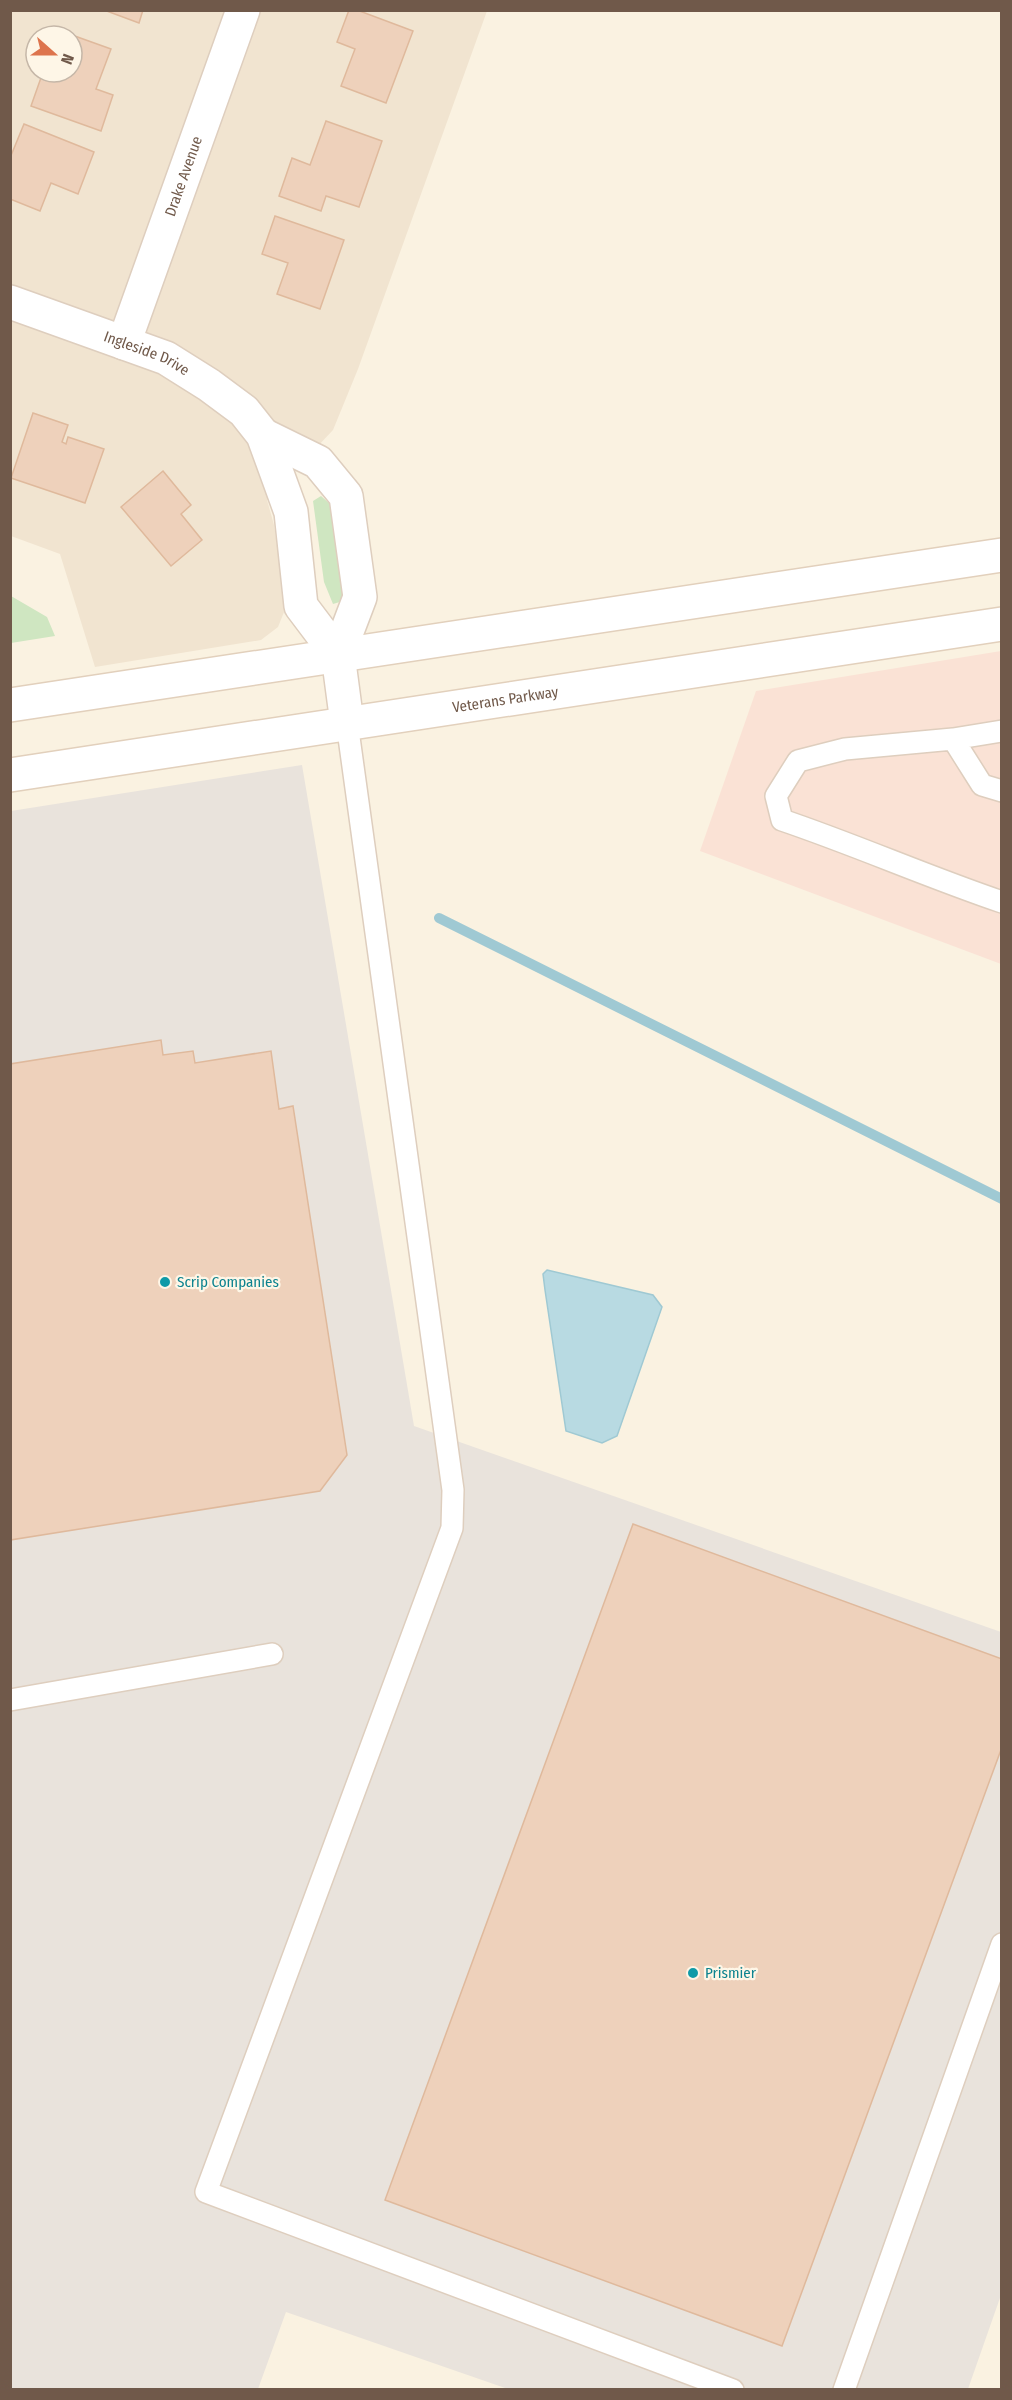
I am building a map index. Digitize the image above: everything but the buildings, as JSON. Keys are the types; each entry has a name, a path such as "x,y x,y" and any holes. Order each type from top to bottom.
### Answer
{"main road":[{"name":"Drake Avenue","path":"124,343 243,10"},
{"name":"Ingleside Drive","path":"10,302 166,358 209,385 244,411 263,435 291,512 301,606 338,656"},
{"name":"Ingleside Drive","path":"263,435 318,462 346,496 360,597 338,656 347,723"},
{"path":"10,705 1002,555"},
{"name":"Veterans Parkway","path":"10,775 1002,624"}],"lane":[{"path":"347,723 453,1490 452,1528 206,2193 733,2390"},
{"path":"1002,731 953,740 845,749 798,761 776,796 782,820 948,884 1002,902"},
{"path":"953,740 982,785 1002,791"},
{"path":"10,1700 272,1654"},
{"path":"844,2390 1002,1944"}],"shaded area":[{"path":"11,11 487,11 358,369 333,430 267,500 274,525 286,607 278,627 261,640 95,667 60,554 11,536"},
{"path":"1001,651 1001,964 700,851 756,691"},
{"path":"302,765 414,1426 1001,1632 1001,2295 968,2389 508,2389 286,2312 258,2389 11,2390 11,811"}],"green space":[{"path":"321,496 330,504 332,512 343,588 343,601 333,604 324,582 313,501"},
{"path":"11,596 47,617 55,636 11,643"}],"water":[{"path":"547,1270 653,1295 662,1307 617,1436 602,1443 566,1431 543,1274"}],"waterway":[{"path":"439,918 1002,1199"}],"place":[{"name":"Scrip Companies","path":"165,1282"},
{"name":"Prismier","path":"693,1973"}]}
